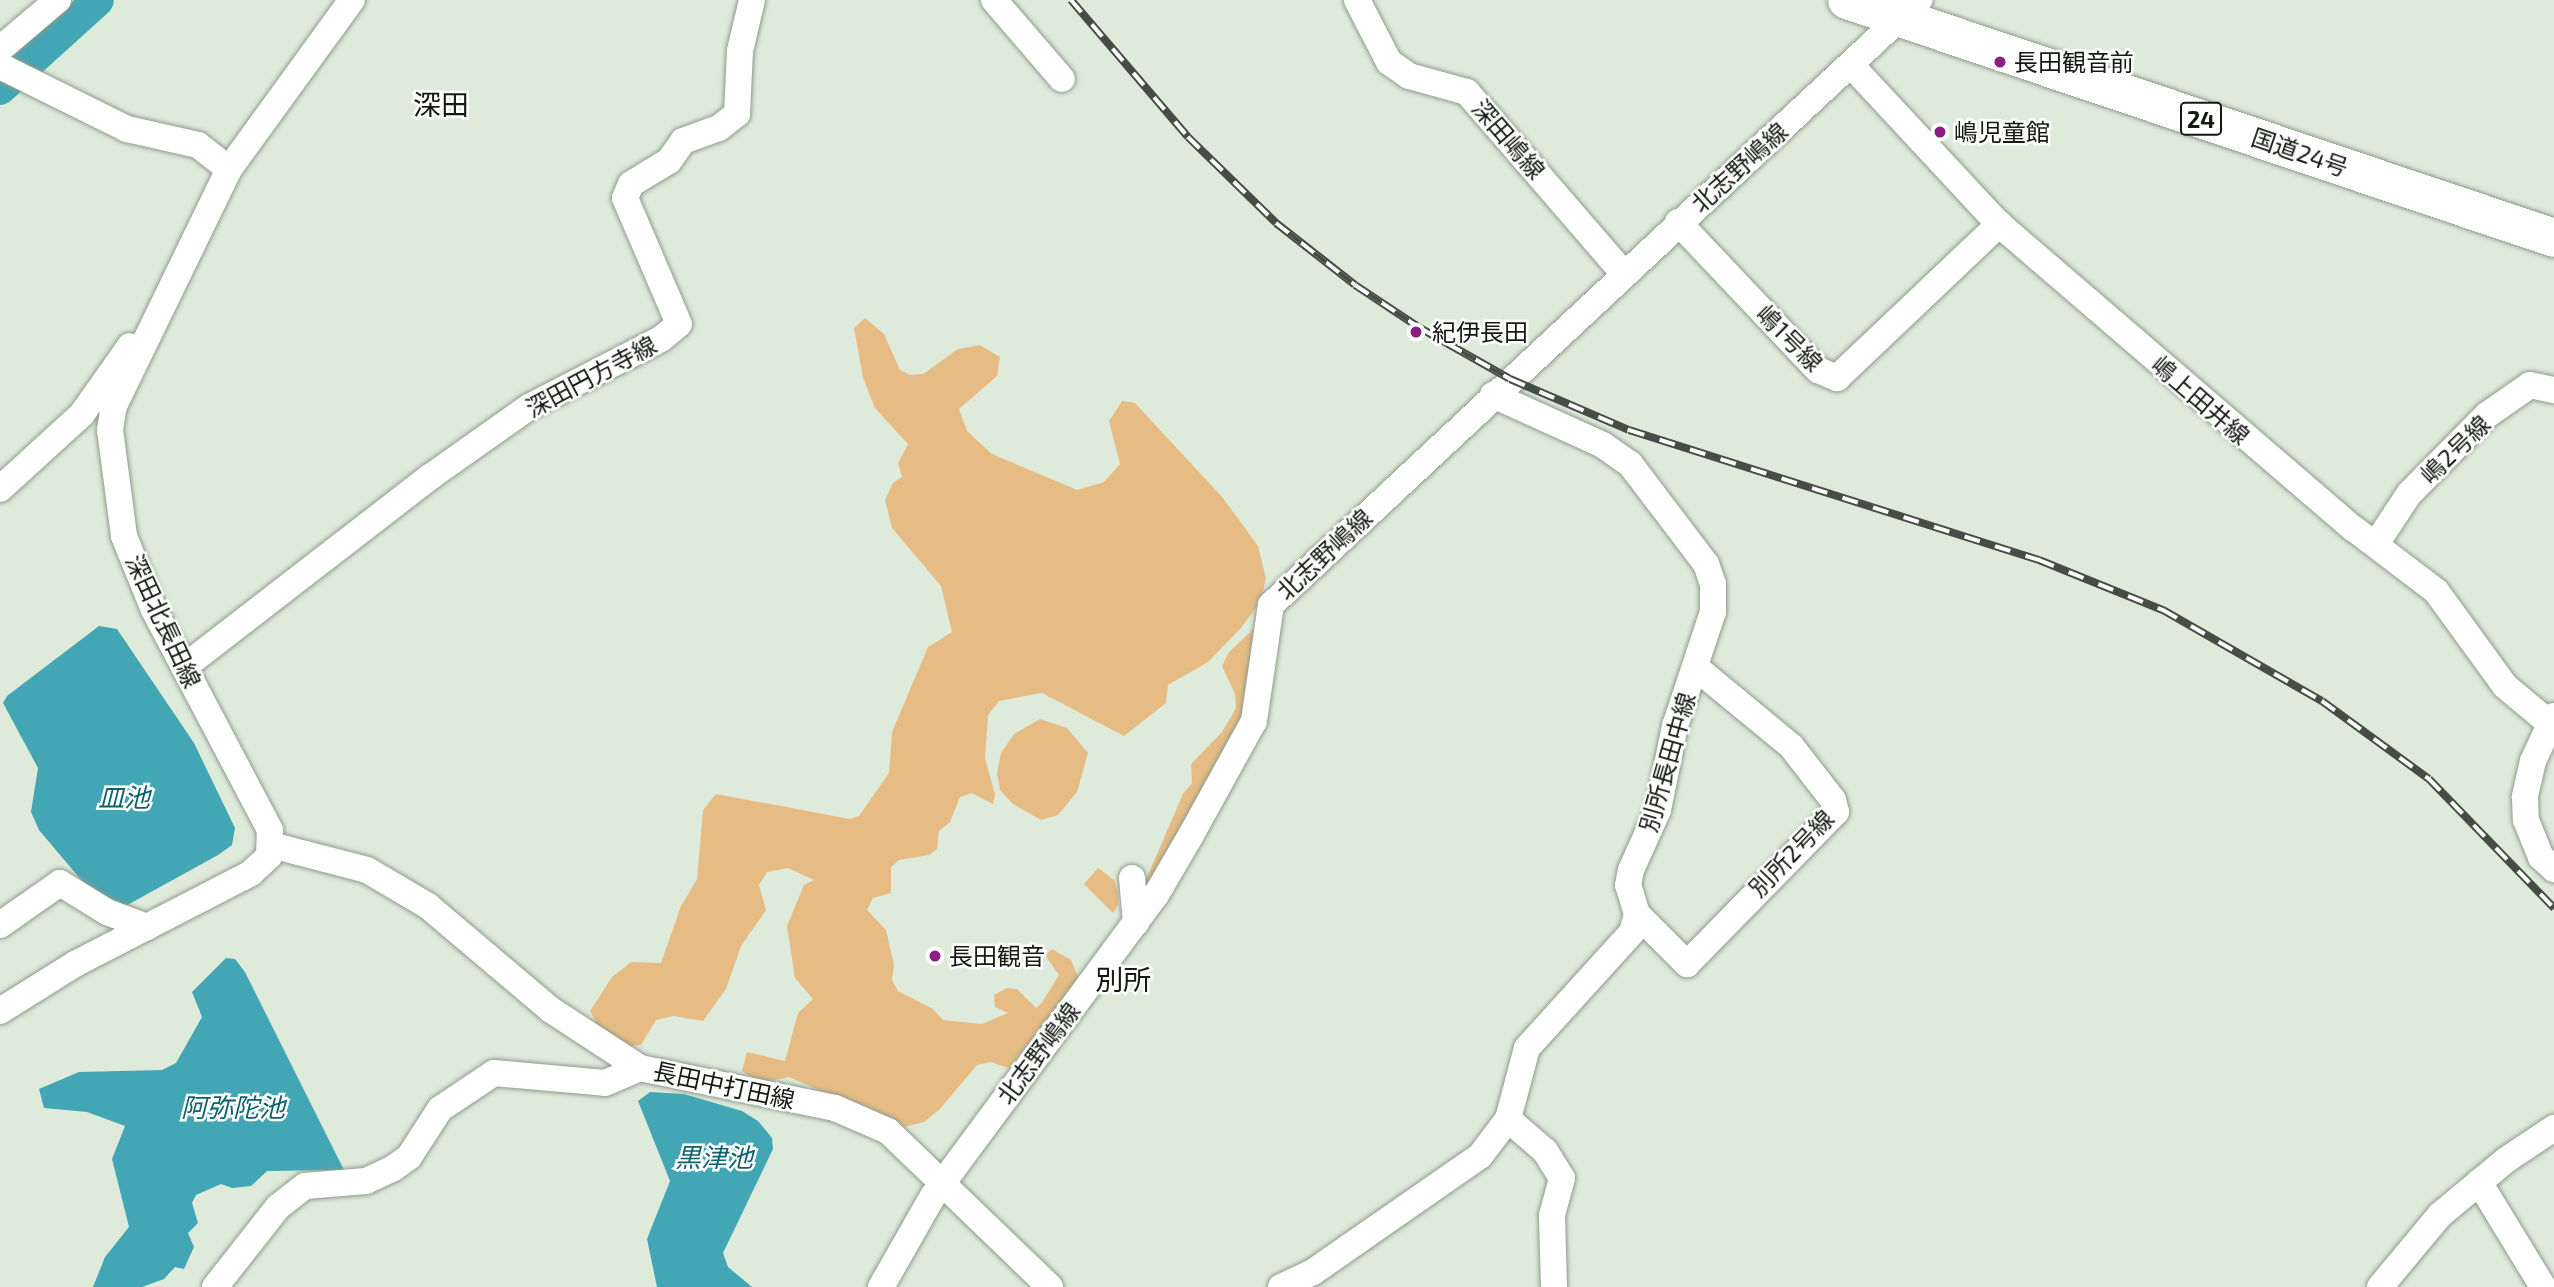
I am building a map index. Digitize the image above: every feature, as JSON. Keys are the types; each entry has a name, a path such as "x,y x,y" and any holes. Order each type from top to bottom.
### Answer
{"highway":[{"name":"国道24号","path":"1847,0 1909,9 2554,238"}],"street":[{"path":"58,0 8,66 127,129 198,145 229,169"},
{"name":"深田北長田線","path":"271,845 262,814 154,610 124,536 113,477 114,406 229,169 352,0"},
{"name":"深田円方寺線","path":"184,667 430,477 529,407 662,339 679,324 625,198 631,184 669,161 683,141 719,128 737,114 740,51 752,0"},
{"path":"994,0 1062,79"},
{"name":"深田嶋線","path":"1357,0 1389,62 1409,76 1467,92 1623,272"},
{"name":"北志野嶋線","path":"881,1287 944,1180 1136,923 1246,740 1264,671 1271,605 1623,272 1909,9"},
{"name":"嶋上田井線","path":"1851,65 1999,224 2213,410 2436,591 2505,686 2552,723"},
{"name":"嶋1号線","path":"1678,222 1818,370 1837,378 1999,224"},
{"path":"0,489 82,414 161,309"},
{"name":"嶋2号線","path":"2376,544 2409,494 2487,415 2530,385 2554,390"},
{"name":"別所長田中線","path":"1493,395 1603,445 1630,464 1706,564 1713,584 1713,612 1675,726 1658,810 1631,870 1628,886 1637,914"},
{"name":"別所2号線","path":"1637,914 1687,964 1836,812 1833,800 1791,746 1695,667"},
{"path":"2552,723 2525,797 2526,820 2536,845 2554,869"},
{"path":"0,1011 147,927 251,873 269,856 271,845"},
{"name":"長田中打田線","path":"271,845 367,870 428,906 551,1010 640,1068 835,1108 888,1130 944,1180 1050,1287"},
{"path":"1132,878 1136,923"},
{"path":"0,925 60,883 107,912 147,927"},
{"path":"1281,1287 1313,1272 1480,1156 1508,1119 1527,1048 1632,932 1637,914"},
{"path":"215,1287 278,1207 305,1186 366,1181 392,1169 409,1157 440,1109 494,1073 605,1083 640,1068"},
{"path":"1508,1119 1545,1151 1562,1178 1552,1216 1554,1287"},
{"path":"2381,1287 2440,1215 2479,1182 2554,1128"},
{"path":"2479,1182 2543,1287"}],"shaded area":[{"path":"865,318 884,334 900,370 910,375 923,374 958,349 980,345 1000,357 997,376 959,409 967,431 992,454 1077,490 1104,482 1120,464 1109,421 1122,401 1135,403 1223,498 1258,546 1266,578 1261,601 1241,628 1208,662 1168,685 1166,703 1124,736 1042,693 999,701 988,715 985,758 995,795 993,804 972,793 960,797 950,822 939,831 937,849 929,855 899,860 891,867 891,893 873,898 867,910 886,930 894,965 892,980 898,991 933,1009 943,1020 982,1024 1008,1013 995,1007 994,995 1007,988 1017,989 1036,1008 1059,975 1045,955 1052,949 1071,960 1079,979 1009,1068 990,1062 977,1065 939,1110 924,1122 904,1127 789,1077 760,1083 742,1071 747,1052 785,1061 798,1013 813,999 795,978 787,926 804,885 814,880 788,868 767,872 759,885 766,910 741,946 726,989 703,1021 674,1016 656,1020 641,1045 623,1047 603,1035 590,1011 612,977 631,962 661,963 681,906 697,879 703,810 716,794 850,819 859,816 889,773 892,732 928,647 952,632 941,586 892,528 885,500 893,483 902,477 898,463 908,444 875,408 863,378 854,328"},
{"path":"1259,624 1253,696 1149,886 1144,884 1183,794 1192,783 1191,764 1222,732 1236,708 1235,694 1222,666 1229,652"},
{"path":"1040,719 1067,728 1088,753 1077,792 1058,815 1041,820 1013,804 1000,790 997,773 1001,753 1014,734"},
{"path":"1098,868 1114,880 1118,892 1118,905 1113,913 1084,884"}],"water":[{"name":"皿池","path":"99,626 117,629 194,743 235,828 232,845 218,855 122,908 87,887 39,830 31,812 38,768 3,703 7,696"},
{"name":"阿弥陀池","path":"226,958 235,959 245,972 344,1170 267,1171 251,1186 232,1188 221,1184 196,1195 192,1203 198,1223 188,1233 194,1247 184,1269 175,1267 164,1279 142,1287 93,1287 105,1257 129,1227 112,1159 125,1126 87,1112 44,1108 39,1089 79,1072 162,1070 176,1063 202,1017 192,992"},
{"name":"黒津池","path":"650,1092 684,1094 742,1111 758,1121 772,1138 773,1149 723,1253 728,1267 752,1287 657,1287 647,1239 670,1181 638,1101"}],"waterway":[{"path":"0,89 98,0"}],"railway":[{"path":"1071,0 1188,137 1276,223 1355,285 1420,328 1510,379 1629,430 2039,560 2163,610 2322,701 2429,779 2554,908"}],"place":[{"name":"長田観音前","path":"2000,62"},
{"name":"嶋児童館","path":"1940,132"},
{"name":"紀伊長田","path":"1416,332"},
{"name":"長田観音","path":"935,956"}],"district":[{"name":"深田","path":"441,104"},
{"name":"別所","path":"1123,979"}]}
